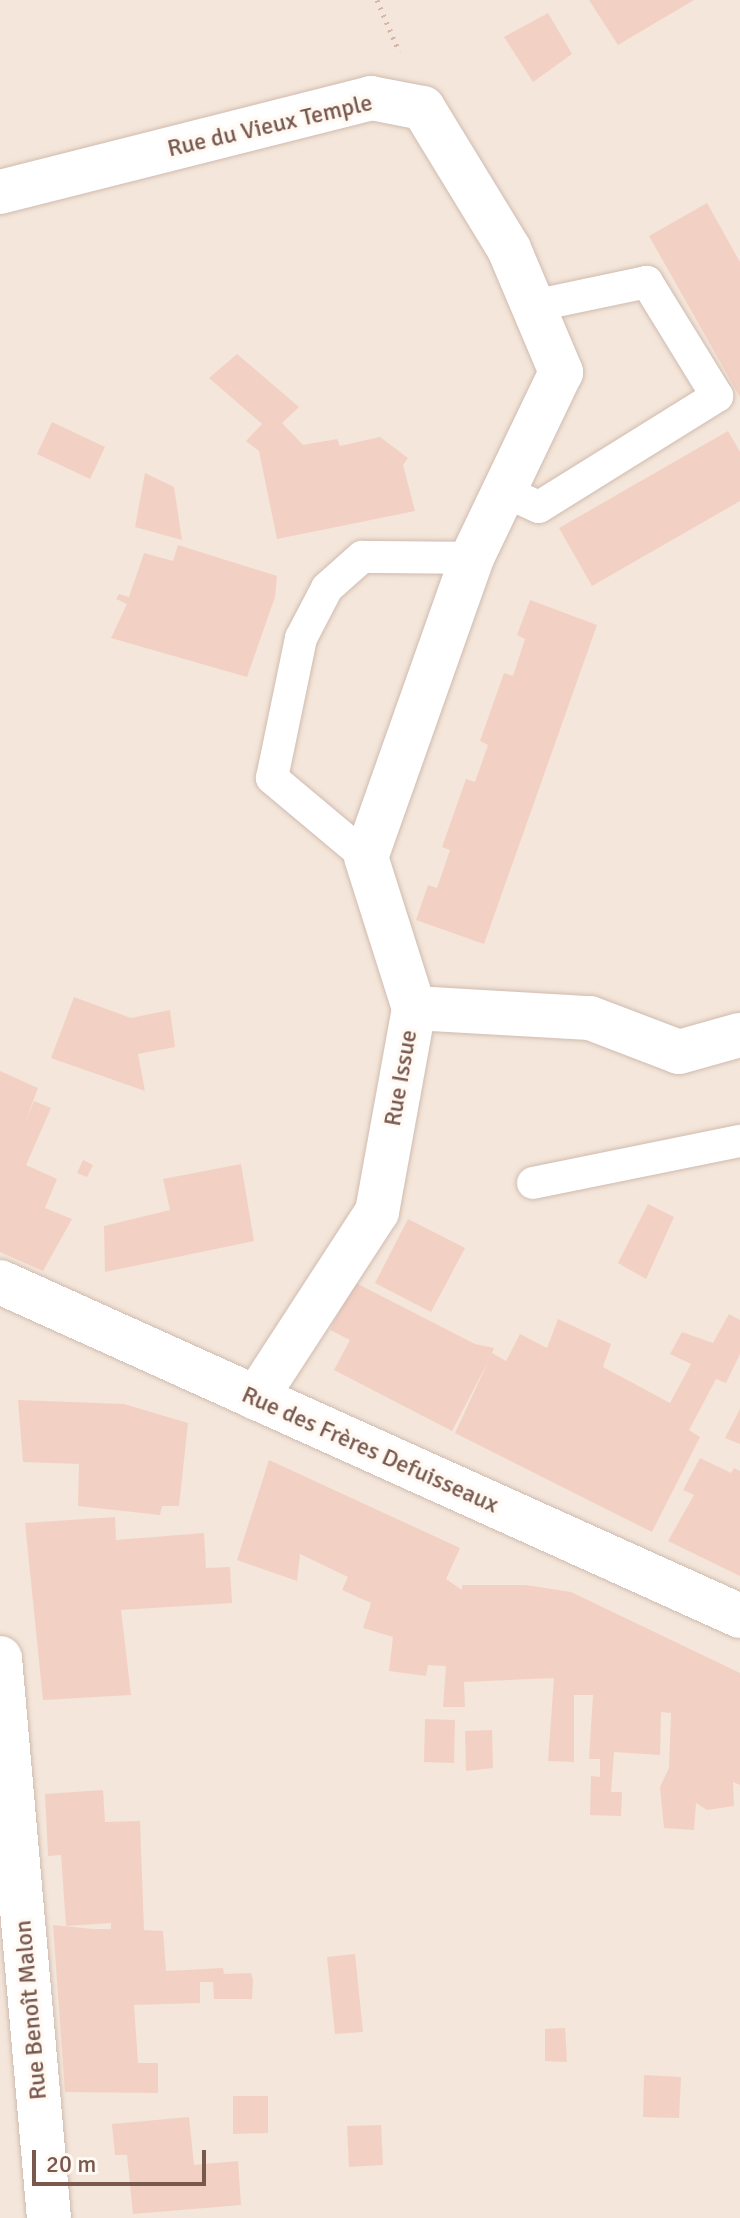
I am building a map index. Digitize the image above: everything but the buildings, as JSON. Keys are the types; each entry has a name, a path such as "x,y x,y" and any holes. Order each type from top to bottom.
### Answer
{"street":[{"name":"Rue du Vieux Temple","path":"0,192 371,98 423,108 509,249 561,372 472,558 366,857"},
{"path":"366,857 414,1008"},
{"name":"Rue Issue","path":"256,1398 377,1212 414,1008 590,1018 679,1052 740,1035"},
{"name":"Rue des Frères Defuisseaux","path":"0,1282 740,1616"},
{"name":"Rue Benoît Malon","path":"0,1658 49,2218"}],"lane":[{"path":"504,491 539,507 717,396 647,282 533,306"},
{"path":"366,857 272,778 301,638 327,588 362,557 472,558"},
{"path":"533,1183 740,1141"}],"shaded area":[{"path":"0,0 740,0 740,2218 0,2218"}]}
